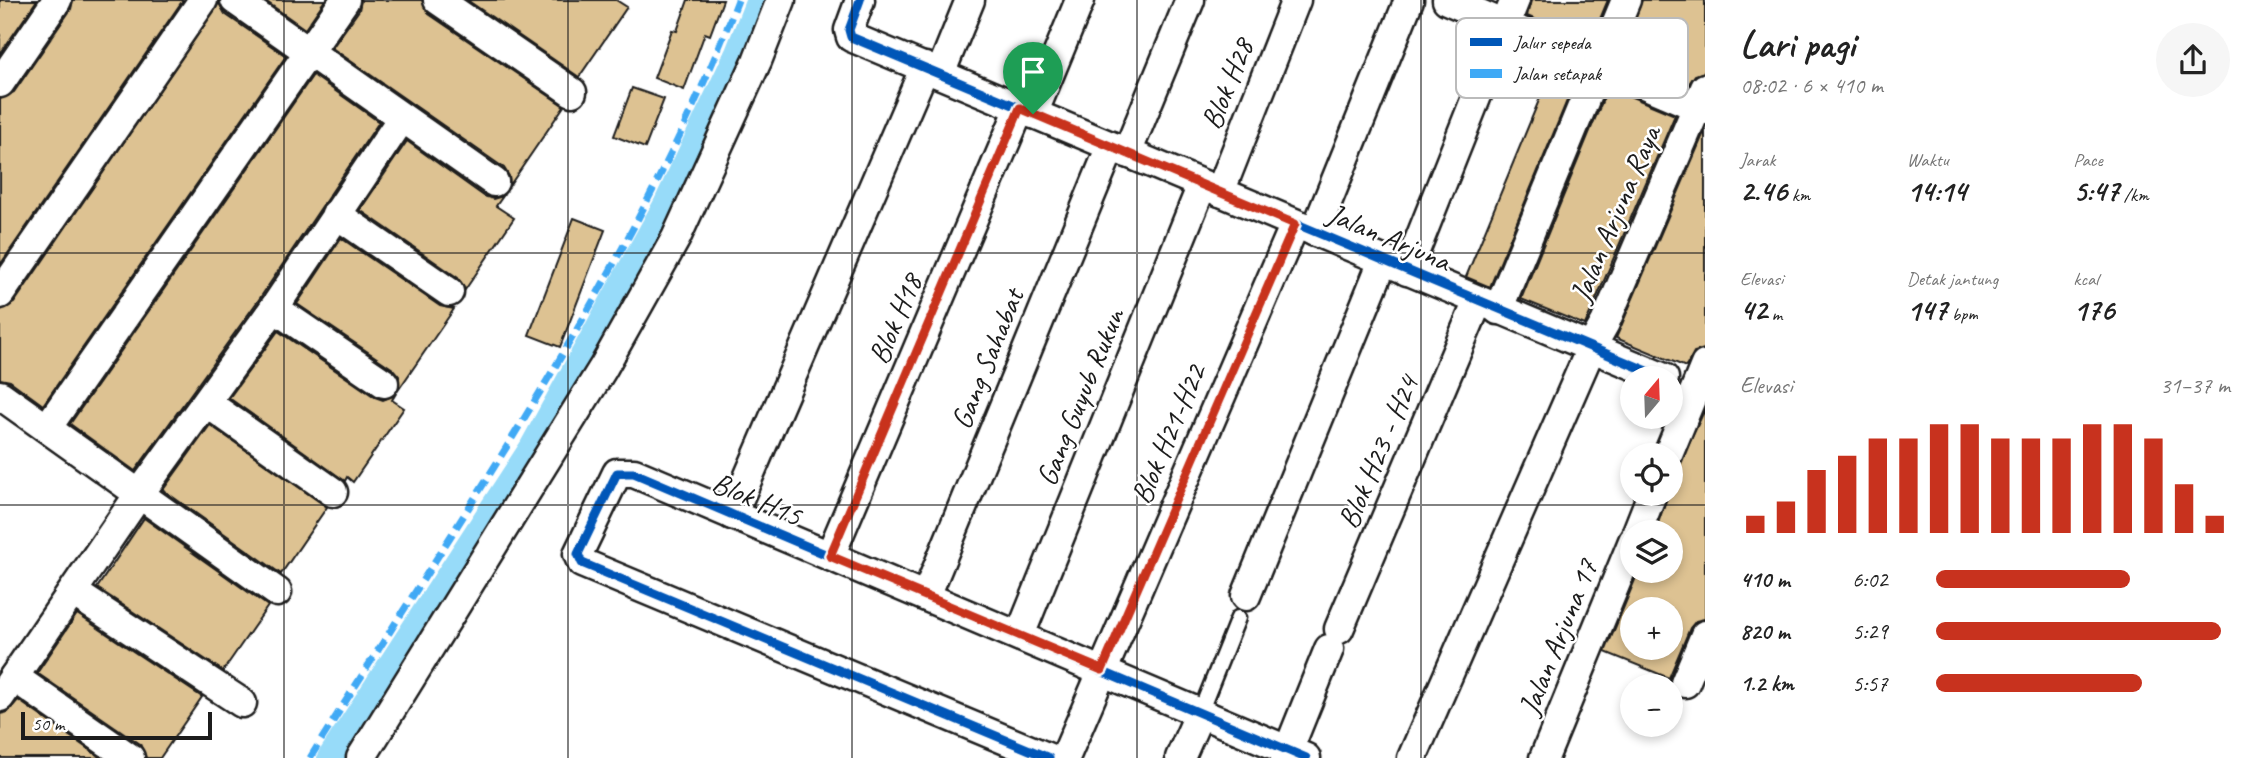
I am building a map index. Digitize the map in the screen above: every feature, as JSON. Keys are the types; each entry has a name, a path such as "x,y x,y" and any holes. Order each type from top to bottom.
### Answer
{"street":[{"path":"0,83 57,0"},
{"path":"0,294 203,0"},
{"path":"234,0 494,182"},
{"path":"47,428 345,0"},
{"path":"438,0 572,92"},
{"path":"361,758 603,368 676,238 757,61 781,0"},
{"name":"Jalan Arjuna","path":"860,0 849,30 851,37 1488,306 1637,366"},
{"path":"732,515 932,71 970,0"},
{"name":"Blok H18","path":"830,556 1027,111 1080,0"},
{"name":"Gang Sahabat","path":"926,596 1119,150 1191,0"},
{"name":"Blok H28","path":"1211,188 1296,0"},
{"name":"Blok H21-H22","path":"1065,758 1102,670 1409,0"},
{"path":"1447,0 1510,13"},
{"name":"Blok H23 - H24","path":"1619,18 1626,0"},
{"path":"1242,607 1471,98"},
{"name":"Blok H23 - H24","path":"1293,756 1334,639 1584,98"},
{"name":"Jalan Arjuna Raya","path":"1412,758 1702,102"},
{"path":"130,758 7,687 141,493 274,308 402,118"},
{"name":"Gang Guyub Rukun","path":"1020,635 1211,188"},
{"path":"336,214 449,292"},
{"path":"274,308 384,383"},
{"path":"1672,443 1690,389 1705,365"},
{"path":"0,396 141,493 277,592"},
{"path":"207,403 333,492"},
{"name":"Blok H15","path":"1049,758 582,563 578,554 617,473 624,471 1020,635 1293,756"},
{"name":"Jalan Arjuna 17","path":"1544,758 1620,573"},
{"path":"73,592 242,703"},
{"path":"1685,683 1705,635"},
{"path":"1180,758 1199,715"}],"lane":[{"path":"1199,715 1242,607"}],"building":[{"path":"0,0 37,0 0,54"},
{"path":"73,0 183,0 0,265 0,99 14,92 71,9"},
{"path":"264,0 325,0 305,29"},
{"path":"361,0 422,0 429,14 564,106 510,185 504,168 332,48 359,10"},
{"path":"467,0 616,0 627,7 579,77"},
{"path":"688,0 723,0 710,35 705,33 684,90 654,78 672,30 677,31"},
{"path":"1531,0 1608,0 1600,18 1527,16"},
{"path":"1642,0 1705,0 1705,72 1695,75 1688,85 1688,18 1635,18"},
{"path":"219,3 225,14 286,56 43,405 10,381 0,379 0,310 14,303"},
{"path":"313,75 379,122 260,298 135,471 70,424"},
{"path":"632,88 664,99 645,148 614,136"},
{"path":"1540,98 1568,98 1490,287 1466,277"},
{"path":"1603,98 1634,98 1675,115 1585,325 1521,299"},
{"path":"1705,130 1705,349 1694,352 1686,367 1616,338"},
{"path":"407,141 484,196 493,199 503,196 496,206 514,218 465,290 458,278 360,210"},
{"path":"574,218 605,230 560,347 529,335"},
{"path":"341,238 440,306 454,309 399,389 399,376 393,369 297,304"},
{"path":"278,331 375,397 383,400 395,395 392,400 404,408 353,482 347,477 345,481 229,398"},
{"path":"1705,409 1705,619 1696,621 1683,645 1683,597 1628,597 1634,583 1683,583 1683,520 1659,520 1664,506 1683,506 1683,457"},
{"path":"210,425 327,507 281,574 163,490"},
{"path":"144,518 268,606 223,671 97,588"},
{"path":"77,614 202,697 160,758 146,758 140,744 37,673"},
{"path":"1620,616 1620,658 1605,652"},
{"path":"1625,660 1677,660 1671,674 1659,674"},
{"path":"18,700 101,758 0,758 0,714 8,712"}],"waterway":[{"path":"330,758 532,448 666,205 738,53 759,0"}],"marked path":[{"path":"310,758 485,482 597,295 696,101 738,0"}],"cycle path":[{"path":"860,0 849,30 851,37 1635,366"},
{"path":"1049,758 582,563 578,554 617,473 634,473 1306,758"}],"route":[{"path":"1020,108 1033,114 1295,224 1102,670 830,556 1020,108"}]}
